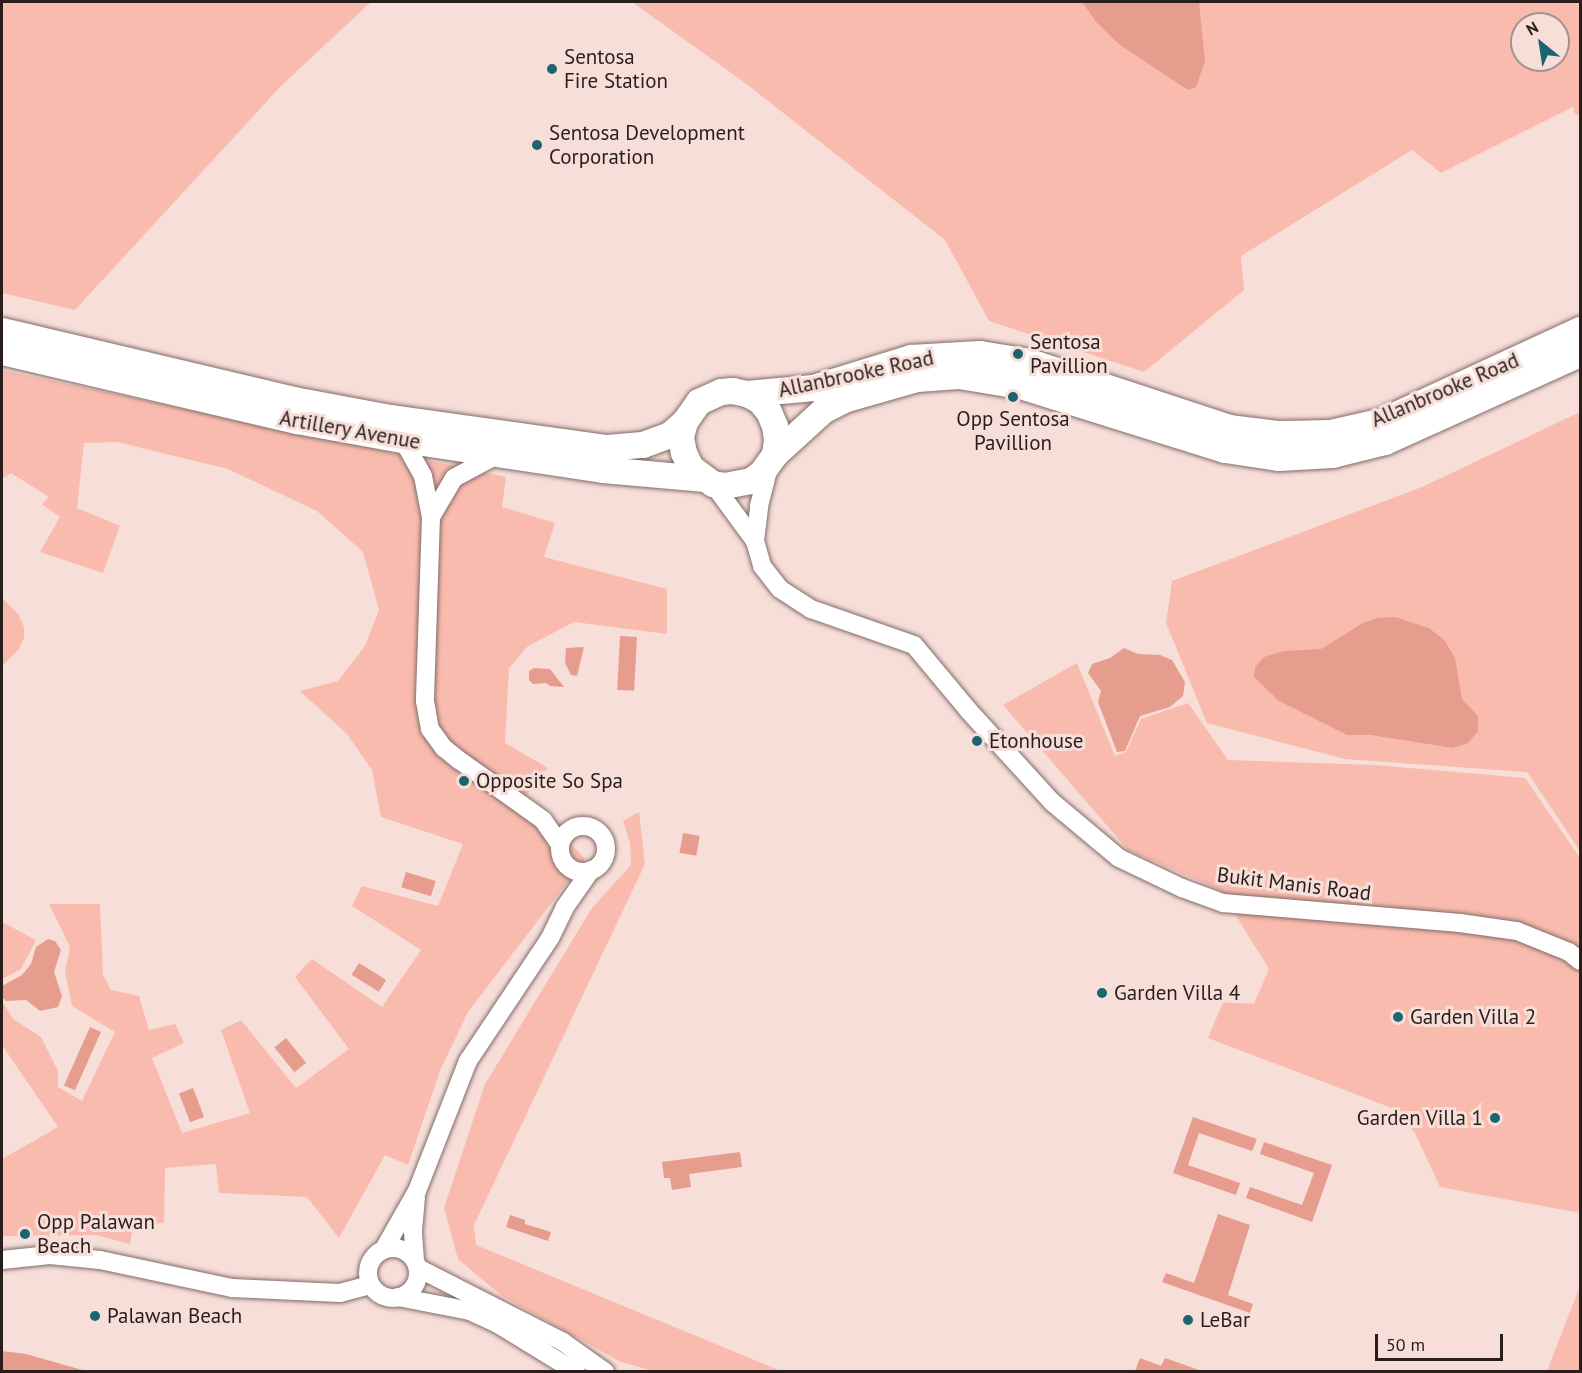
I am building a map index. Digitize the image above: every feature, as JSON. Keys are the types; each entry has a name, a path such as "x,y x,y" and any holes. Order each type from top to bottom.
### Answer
{"street":[{"name":"Allanbrooke Road","path":"747,394 814,388 911,358 980,354 1030,362 1229,428 1278,434 1331,433 1383,421 1581,330"},
{"name":"Artillery Avenue","path":"2,331 294,400 390,418 608,448 630,447 653,442 670,435 685,422 690,411 709,395 733,391 747,394"},
{"name":"Artillery Avenue","path":"2,352 297,421 403,440 603,470 708,481 732,486 751,481 772,459"},
{"name":"Allanbrooke Road","path":"772,459 823,411 847,399 917,380 958,376 1021,386 1225,450 1279,458 1333,455 1384,442 1581,354"},
{"path":"747,394 760,401 769,412 776,433 772,459 759,506 755,541"},
{"path":"685,422 681,438 684,453 691,468 708,481 755,541"},
{"path":"403,440 423,476 431,517 425,701 430,729 444,748 459,760 543,819 574,828 588,827 600,834 604,840 605,855 597,867 578,871 566,864"},
{"path":"431,517 454,478 499,454"},
{"name":"Bukit Manis Road","path":"755,541 762,566 780,589 811,609 860,628 892,635 914,645 969,711 1052,802 1119,858 1182,888 1223,903 1460,923 1517,931 1569,952 1581,962"},
{"path":"543,819 561,844"},
{"path":"565,907 566,864 560,852 563,838 574,828"},
{"path":"384,1249 417,1191 468,1061 550,938 565,907 591,870"},
{"path":"398,1298 411,1290 416,1283 413,1232 417,1191"},
{"path":"576,1371 498,1324 470,1311 382,1296 370,1285 368,1268 376,1254 384,1249 391,1247 405,1251 416,1265 574,1350 605,1371"},
{"path":"2,1260 50,1255 100,1260 232,1288 340,1293 370,1285"},
{"path":"574,1350 584,1371"}],"shaded area":[{"path":"2,2 371,2 281,86 75,310 2,293"},
{"path":"632,2 1580,2 1580,116 1575,114 1573,107 1441,173 1412,150 1241,256 1244,290 1144,372 989,321 945,240 744,82"},
{"path":"1082,2 1199,2 1205,61 1196,87 1188,90 1120,45 1097,23"},
{"path":"2,370 506,477 502,507 555,523 544,557 667,589 667,634 574,622 528,646 509,668 505,743 548,768 526,796 585,859 468,1012 440,1071 408,1165 385,1155 339,1238 307,1197 219,1193 216,1164 165,1168 164,1223 133,1225 130,1244 96,1235 2,1236 2,1159 58,1127 2,1045 2,1001 13,1019 41,1037 58,1071 58,1087 82,1101 115,1032 72,1006 65,972 70,947 49,904 100,904 103,975 111,990 139,996 149,1030 175,1024 184,1043 152,1058 182,1133 250,1113 221,1030 241,1020 296,1088 349,1049 295,977 312,959 382,1007 421,950 352,906 362,886 438,906 463,844 381,817 372,770 347,734 300,691 338,681 365,646 379,610 363,552 317,511 228,469 117,442 84,443 77,508 120,526 103,573 40,552 60,517 42,504 49,497 11,473 2,479"},
{"path":"1580,412 1580,851 1527,772 1345,759 1207,723 1166,623 1172,581 1422,487"},
{"path":"2,598 18,614 24,627 24,638 18,650 2,666"},
{"path":"1395,617 1429,628 1445,641 1455,658 1462,699 1478,716 1478,731 1468,743 1453,748 1371,735 1347,735 1279,701 1254,677 1255,667 1264,657 1284,651 1321,649 1363,623 1378,618"},
{"path":"620,636 637,637 634,691 617,690"},
{"path":"584,647 577,676 571,675 565,663 566,648"},
{"path":"1124,648 1138,654 1160,655 1172,660 1185,682 1183,696 1170,707 1140,716 1125,751 1117,752 1098,702 1101,691 1088,673 1092,664 1110,658"},
{"path":"1077,663 1115,756 1126,752 1141,719 1188,703 1228,760 1375,765 1525,778 1580,858 1580,1213 1440,1187 1415,1133 1397,1110 1208,1038 1223,1002 1254,1004 1269,969 1220,890 1128,850 1003,705"},
{"path":"534,668 550,669 564,687 550,686 546,683 533,684 529,680 529,671"},
{"path":"639,812 645,864 474,1225 476,1245 781,1371 652,1371 619,1361 502,1296 458,1259 444,1208 485,1084 592,908 631,865 630,843 623,821"},
{"path":"683,833 700,836 696,856 680,853"},
{"path":"406,872 436,881 431,896 401,887"},
{"path":"2,922 36,940 21,969 2,979"},
{"path":"48,939 55,941 61,950 54,972 62,996 58,1007 40,1011 26,1000 6,1001 2,997 2,986 22,975 31,964 36,947"},
{"path":"359,963 386,980 379,992 352,975"},
{"path":"90,1027 101,1032 75,1090 64,1085"},
{"path":"286,1038 306,1063 294,1072 274,1047"},
{"path":"193,1088 204,1117 190,1122 179,1093"},
{"path":"1193,1117 1257,1139 1252,1151 1199,1133 1188,1165 1240,1183 1236,1195 1173,1173"},
{"path":"1264,1142 1332,1165 1312,1222 1246,1198 1250,1187 1302,1205 1314,1173 1260,1154"},
{"path":"740,1152 742,1167 689,1174 691,1187 672,1190 670,1178 664,1178 662,1162"},
{"path":"1218,1214 1250,1225 1228,1295 1253,1304 1250,1313 1162,1282 1166,1273 1194,1283"},
{"path":"510,1215 525,1220 525,1224 551,1232 548,1241 506,1227"},
{"path":"1580,1286 1580,1371 1547,1371"},
{"path":"2,1351 26,1354 86,1371 2,1371"},
{"path":"1140,1358 1161,1366 1165,1358 1202,1371 1135,1371"}],"place":[{"name":"Sentosa Fire Station","path":"552,69"},
{"name":"Sentosa Development Corporation","path":"537,145"},
{"name":"Sentosa Pavillion","path":"1018,354"},
{"name":"Opp Sentosa Pavillion","path":"1013,397"},
{"name":"Etonhouse","path":"977,741"},
{"name":"Opposite So Spa","path":"464,781"},
{"name":"Garden Villa 4","path":"1102,993"},
{"name":"Garden Villa 2","path":"1398,1017"},
{"name":"Garden Villa 1","path":"1495,1118"},
{"name":"Opp Palawan Beach","path":"25,1234"},
{"name":"Palawan Beach","path":"95,1316"},
{"name":"LeBar","path":"1188,1320"}]}
